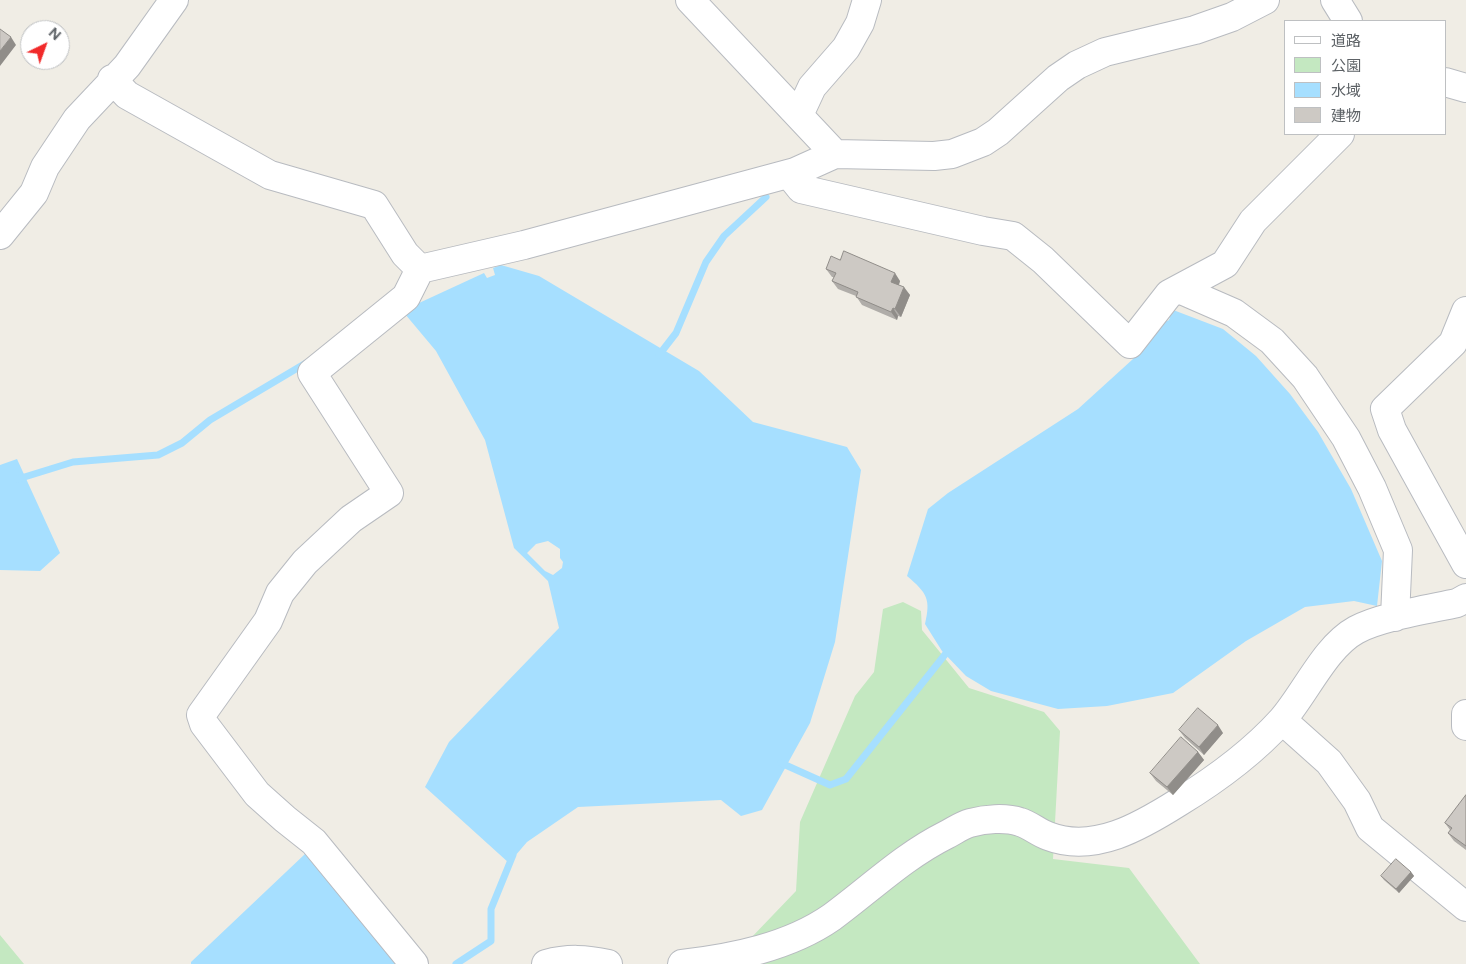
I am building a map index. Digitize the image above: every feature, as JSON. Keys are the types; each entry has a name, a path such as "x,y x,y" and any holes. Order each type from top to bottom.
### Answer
{"street":[{"path":"0,235 34,193 45,167 77,119 112,79 127,66 174,0"},
{"path":"690,0 835,154"},
{"path":"799,115 812,87 846,48 860,23 867,0"},
{"path":"420,269 524,245 789,174 835,154 934,156 952,154 983,142 998,132 1058,78 1077,65 1105,52 1232,17 1266,0"},
{"path":"1335,0 1347,20"},
{"path":"112,79 127,95 270,175 374,205 405,254 420,269"},
{"path":"1446,82 1466,88"},
{"path":"789,174 802,189 983,231 1013,236 1043,260 1130,344 1168,294 1225,264 1253,220 1339,135"},
{"path":"414,964 314,842 257,794 204,724 202,715 268,621 280,593 305,562 351,519 389,493 312,374 406,297 420,269"},
{"path":"1179,289 1234,313 1272,342 1305,377 1346,438 1372,488 1398,550 1395,617"},
{"path":"1466,311 1453,343 1385,409 1392,430 1466,564"},
{"path":"682,964 722,959 780,943 830,918 885,875 936,840 968,823 993,819 1020,822 1049,836 1076,843 1104,840 1144,822 1180,801 1244,756 1282,720 1342,640 1357,629 1395,617 1457,603 1466,598"},
{"path":"1466,714 1466,726"},
{"path":"1282,720 1329,762 1357,801 1370,828 1466,907"},
{"path":"546,964 562,959 587,959 608,964"}],"green space":[{"path":"903,602 921,611 922,630 969,688 1044,712 1060,731 1053,859 1129,868 1200,964 726,964 796,891 800,822 855,696 874,672 883,609"},
{"path":"0,935 24,964 0,964"}],"water":[{"path":"501,265 539,276 699,371 753,422 847,447 861,470 835,642 810,723 762,810 741,816 721,800 578,807 527,842 509,863 425,787 449,742 559,628 548,581 514,548 485,440 436,351 405,314 406,309 484,273 487,278 495,275 493,268","holes":["548,541 560,549 560,558 563,562 562,568 553,575 545,571 527,553 536,544"]},
{"path":"1168,308 1223,329 1256,356 1290,394 1318,432 1351,489 1382,561 1377,606 1354,601 1305,607 1246,641 1173,693 1107,706 1058,709 991,691 966,676 942,651 925,624 928,608 926,597 919,587 907,576 928,509 948,493 1078,409 1133,359 1162,317 1168,321 1170,318 1164,313"},
{"path":"17,459 60,553 40,571 0,570 0,465"},
{"path":"305,854 396,964 191,964 191,962"}],"building":[{"path":"0,29 11,37 0,51"},
{"path":"844,251 895,273 891,282 904,287 895,309 893,308 891,312 856,297 858,292 832,281 836,273 826,269 831,256 840,260"},
{"path":"1198,708 1218,725 1199,747 1179,730"},
{"path":"1181,737 1198,752 1167,787 1150,773"},
{"path":"1466,795 1466,846 1448,833 1452,828 1445,823"},
{"path":"1396,859 1411,872 1396,889 1381,876"}],"waterway":[{"path":"659,355 676,333 706,262 724,236 766,197"},
{"path":"18,479 73,462 158,455 182,443 210,420 306,363"},
{"path":"781,763 830,785 846,779 951,647"},
{"path":"456,964 491,941 491,909 513,855"}]}
